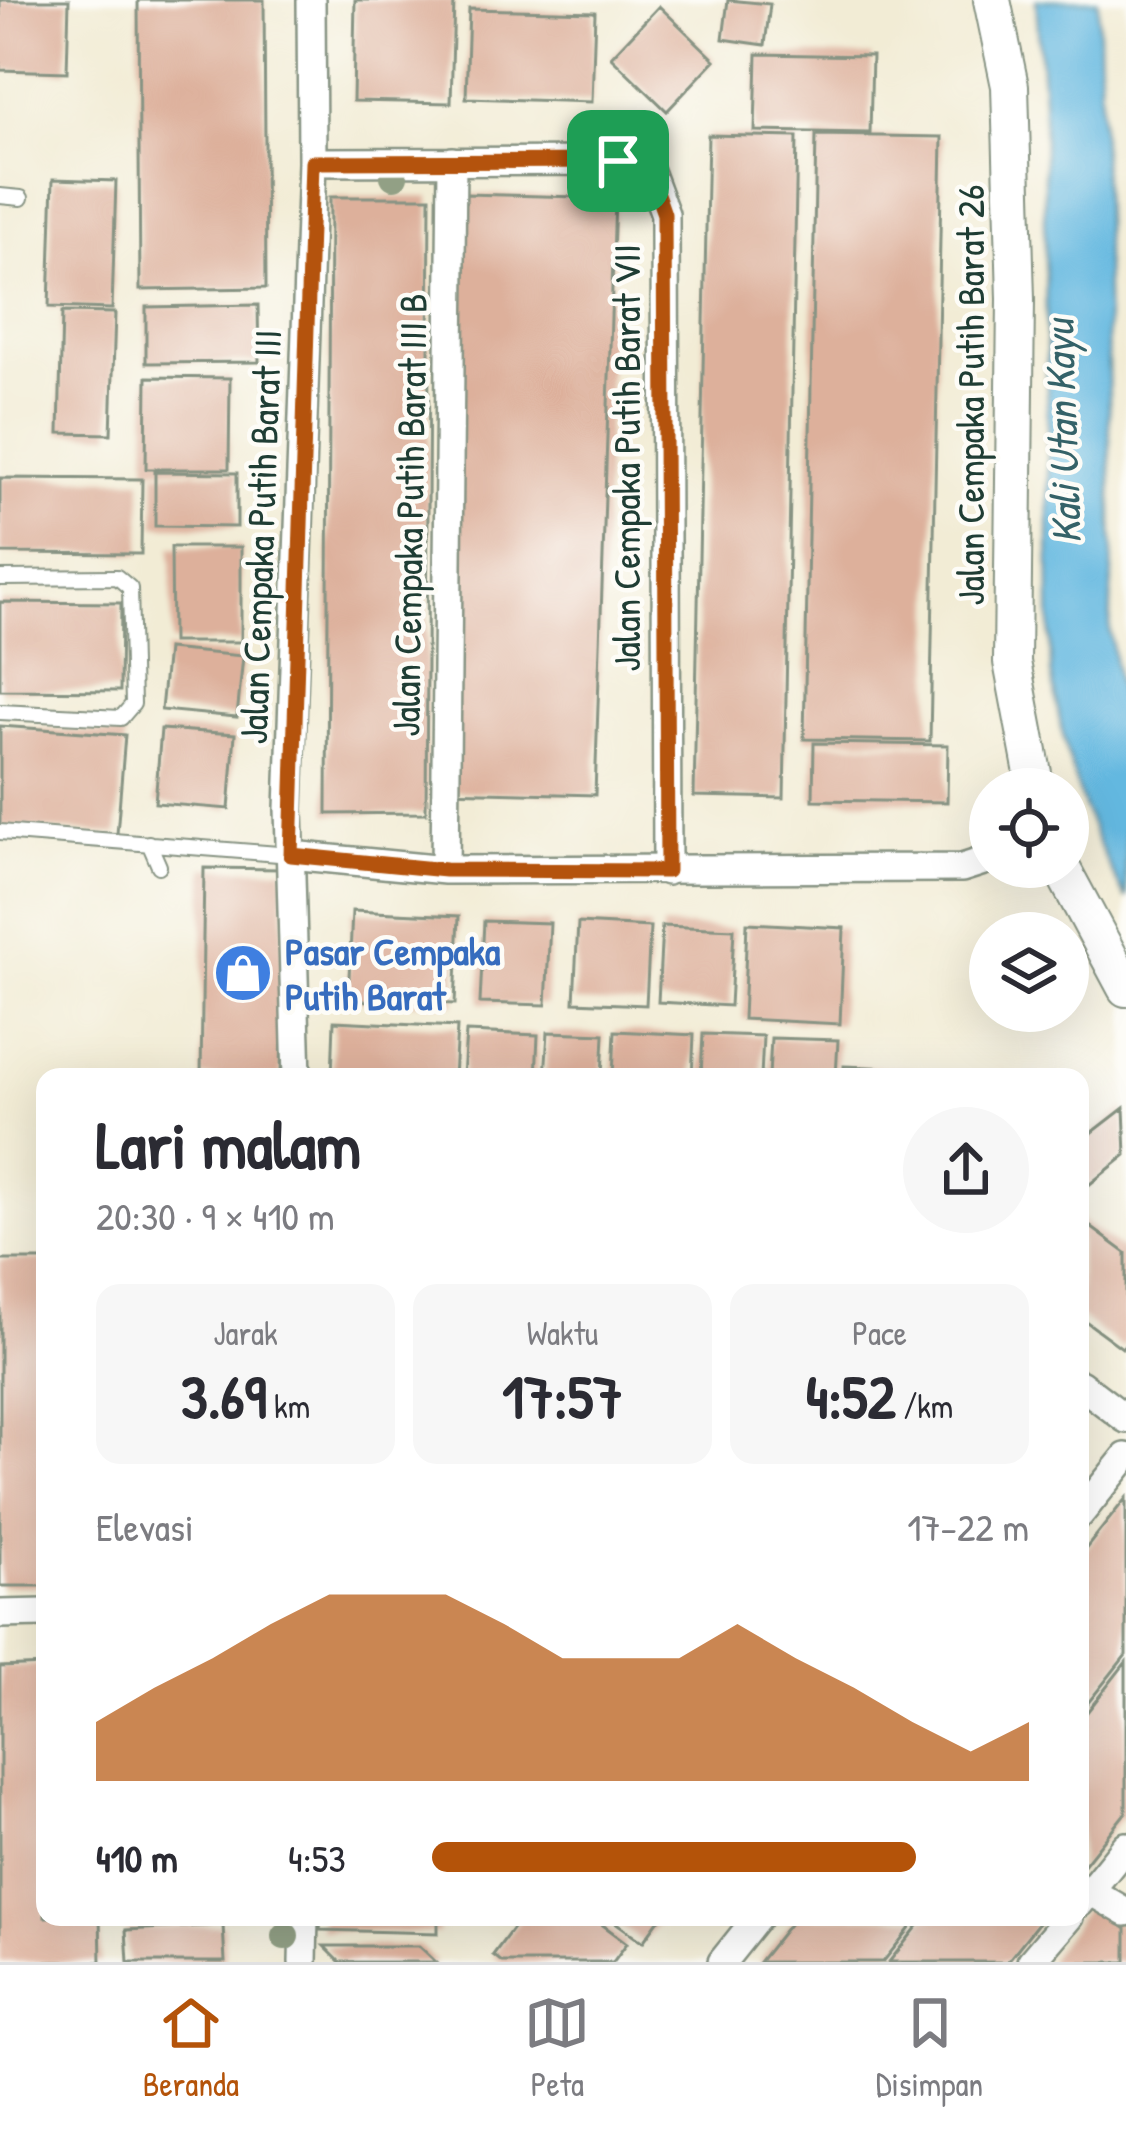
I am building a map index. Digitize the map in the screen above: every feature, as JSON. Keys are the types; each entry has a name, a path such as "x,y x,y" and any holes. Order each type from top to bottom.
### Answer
{"street":[{"name":"Jalan Cempaka Putih Barat III","path":"297,1068 291,855 312,162 311,0"},
{"name":"Jalan Cempaka Putih Barat 26","path":"992,0 1010,86 1016,299 1012,662 1032,768"},
{"name":"Jalan Cempaka Putih Barat III B","path":"445,870 452,161"},
{"name":"Jalan Cempaka Putih Barat VII","path":"312,162 618,161 649,171 664,214 667,871"},
{"path":"291,855 445,870 969,866"},
{"path":"1071,888 1126,988"},
{"path":"1089,1391 1126,1419"},
{"path":"1089,1503 1126,1456"},
{"path":"0,1614 36,1613"},
{"path":"1089,1892 1126,1846"},
{"path":"1089,1898 1126,1912"},
{"path":"303,1962 304,1926"},
{"path":"722,1962 751,1926"},
{"path":"1031,1962 1061,1926"}],"lane":[{"path":"0,196 21,198"},
{"path":"0,578 117,577 130,588 133,704 121,718 0,712"},
{"path":"0,832 291,855"},
{"path":"149,843 159,866"}],"water":[{"name":"Kali Utan Kayu","path":"1036,0 1098,0 1113,549 1110,630 1126,737 1126,899 1089,819 1089,768 1072,768 1051,672 1043,100"}],"building":[{"path":"0,0 69,0 67,72 0,70"},
{"path":"138,0 264,0 266,288 140,290"},
{"path":"355,0 454,0 451,103 353,101"},
{"path":"728,0 770,4 765,45 723,39"},
{"path":"659,6 715,60 667,111 611,57"},
{"path":"469,9 595,12 592,102 466,98"},
{"path":"757,54 872,56 870,133 755,131"},
{"path":"708,135 797,137 784,798 694,796"},
{"path":"816,135 942,137 930,741 804,739"},
{"path":"53,179 116,181 112,309 49,307"},
{"path":"465,194 615,198 595,795 445,791"},
{"path":"330,197 430,197 426,813 327,814"},
{"path":"258,305 259,362 146,363 146,307"},
{"path":"62,312 115,313 111,434 59,433"},
{"path":"147,377 230,378 229,469 146,469"},
{"path":"155,472 237,473 237,527 155,526"},
{"path":"0,478 142,479 141,554 0,553"},
{"path":"171,547 241,547 241,642 172,642"},
{"path":"0,602 121,603 120,691 0,690"},
{"path":"167,649 243,656 237,717 161,710"},
{"path":"0,726 125,735 117,834 0,826"},
{"path":"161,729 235,734 229,809 155,803"},
{"path":"814,743 948,745 947,802 813,800"},
{"name":"Pasar Cempaka Putih Barat","path":"204,868 284,869 281,1068 201,1068"},
{"path":"352,911 459,916 455,1004 348,1000"},
{"path":"484,921 550,923 546,1005 480,1003"},
{"path":"578,923 650,927 646,1005 574,1002"},
{"path":"747,923 844,928 840,1024 743,1019"},
{"path":"662,926 734,929 730,1006 658,1002"},
{"path":"334,1021 457,1027 455,1068 332,1068"},
{"path":"615,1031 694,1035 692,1068 613,1068"},
{"path":"466,1032 538,1035 536,1068 464,1068"},
{"path":"548,1032 604,1034 602,1068 546,1068"},
{"path":"703,1034 763,1036 761,1068 701,1068"},
{"path":"771,1038 838,1040 836,1068 769,1068"},
{"path":"1124,1108 1126,1155 1089,1185 1089,1135"},
{"path":"1089,1226 1126,1253 1126,1343 1122,1348 1089,1324"},
{"path":"0,1260 36,1260 36,1586 0,1586"},
{"path":"1126,1498 1126,1655 1089,1702 1089,1545"},
{"path":"1126,1662 1126,1812 1089,1859 1089,1709"},
{"path":"36,1665 36,1926 100,1926 101,1962 0,1962 0,1667"},
{"path":"1089,1903 1126,1929 1126,1962 1047,1962 1073,1926 1089,1926"},
{"path":"223,1926 225,1962 128,1962 126,1930"},
{"path":"320,1926 438,1926 438,1933 320,1930"},
{"path":"514,1926 604,1926 627,1943 613,1962 502,1962 493,1955"},
{"path":"621,1926 655,1926 643,1942"},
{"path":"788,1926 912,1926 883,1962 759,1962"},
{"path":"918,1926 1036,1926 1007,1962 889,1962"},
{"path":"324,1946 419,1946 436,1962 340,1962"}],"place":[{"name":"Pasar Cempaka Putih Barat","path":"243,973"}],"route":[{"path":"618,161 649,171 664,214 667,871 445,870 291,855 312,162 618,161"}]}
